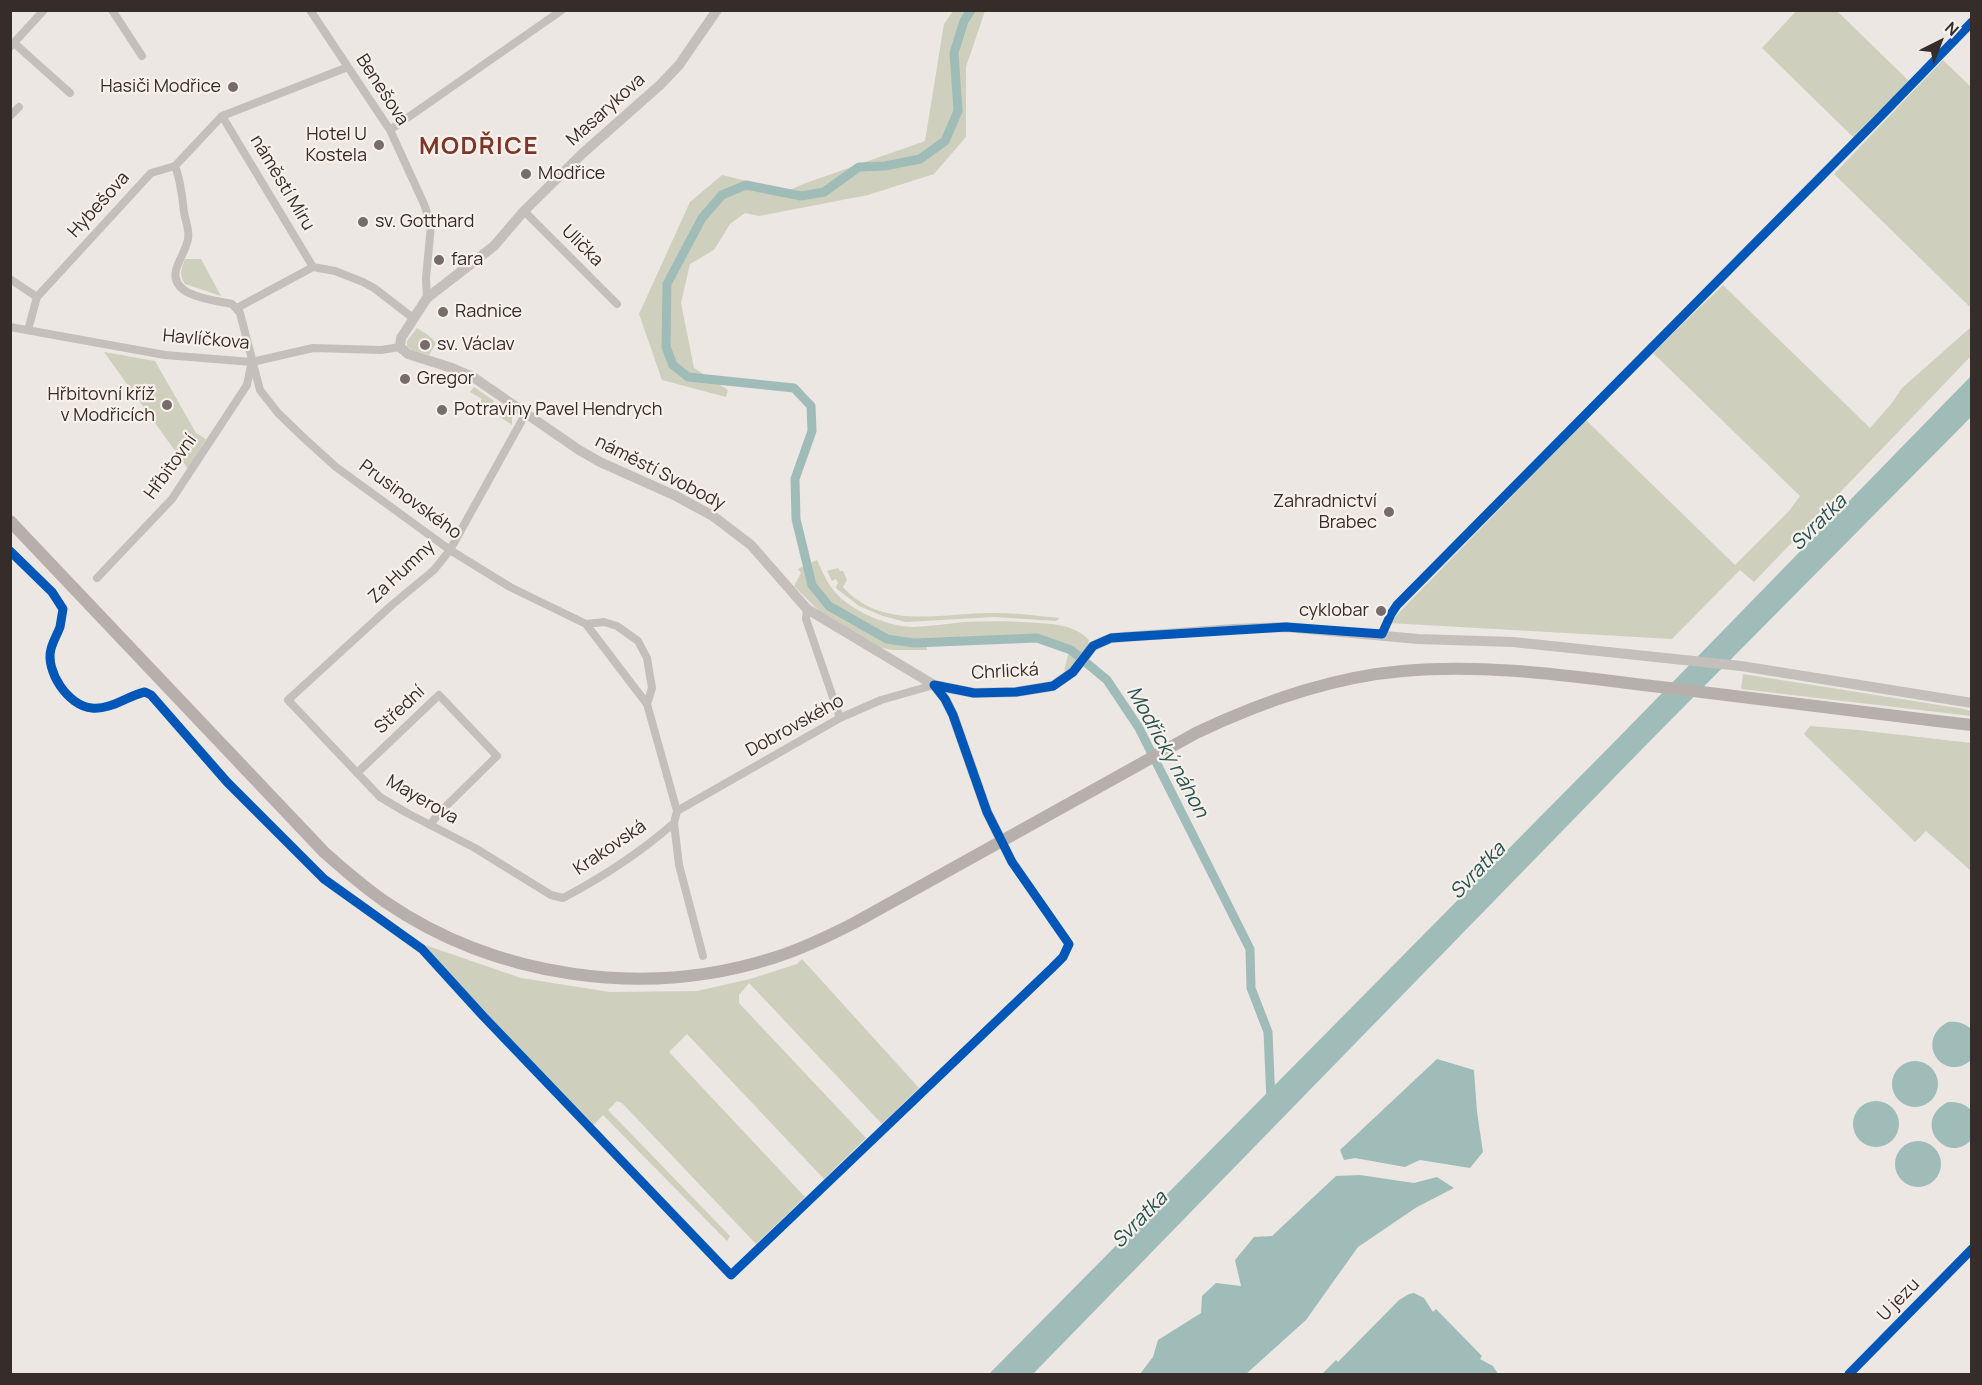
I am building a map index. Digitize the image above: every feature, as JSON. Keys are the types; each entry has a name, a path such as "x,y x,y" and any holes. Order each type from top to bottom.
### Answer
{"main road":[{"path":"10,521 324,852 353,877 385,902 425,925 468,945 510,960 553,971 634,979 688,976 772,958 817,941 867,916 1137,764 1220,722 1278,698 1356,678 1403,671 1488,670 1649,686 1971,725"}],"street":[{"path":"44,10 12,45 70,93"},
{"path":"112,10 142,56"},
{"name":"Benešova","path":"310,10 390,130 424,204 431,225 426,278 427,298"},
{"path":"390,130 562,10"},
{"name":"Masarykova","path":"427,298 494,246 524,211 583,153 660,85 679,64 717,10"},
{"path":"348,68 222,116 200,137 176,166 181,182 189,235 175,278 177,285 183,290 232,304 237,308 313,267 335,271 368,285 413,318"},
{"path":"10,116 19,107"},
{"name":"náměstí Míru","path":"222,116 313,267"},
{"name":"Hybešova","path":"28,330 37,297 151,173 176,166"},
{"name":"Ulička","path":"524,211 617,304"},
{"path":"10,279 37,297"},
{"path":"400,347 401,338 427,298"},
{"name":"Prusinovského","path":"237,308 260,390 278,413 304,439 336,467 450,550 510,587 586,624 647,704 677,811 674,823 683,883 703,956"},
{"name":"Havlíčkova","path":"10,327 165,355 252,362 313,348 381,350 400,347"},
{"name":"náměstí Svobody","path":"400,347 408,354 473,377 579,450 600,462 676,496 712,516 751,545 807,609 934,686"},
{"name":"Hřbitovní","path":"97,578 172,498 248,385 252,362"},
{"name":"Za Humny","path":"288,700 393,604 434,570 450,550 526,413"},
{"path":"10,551 52,592 63,609"},
{"path":"807,609 806,619 840,718"},
{"name":"Prusinovského","path":"586,624 604,622 617,626 638,641 647,658 652,688 647,704"},
{"name":"Chrlická","path":"934,686 974,693 1016,692 1053,686 1073,672 1088,651 1098,643 1111,638 1286,627 1418,639 1513,642 1741,666 1971,703"},
{"path":"934,686 945,699 953,714 987,812 1012,862 1069,944"},
{"name":"Dobrovského","path":"677,811 840,718 881,700 934,686"},
{"name":"Střední","path":"357,773 439,695 497,756 439,813 430,825"},
{"name":"Mayerova","path":"288,700 380,797 475,848 551,895 563,898"},
{"name":"Krakovská","path":"563,898 656,838 674,823"},
{"name":"U jezu","path":"1849,1374 1971,1249"}],"green space":[{"path":"1797,10 1837,11 1909,81 1854,138 1762,48"},
{"path":"953,11 985,11 966,67 966,137 934,174 868,195 759,216 745,213 730,224 714,250 690,264 681,303 694,368 728,390 726,397 662,380 639,314 690,202 722,175 787,191 925,141 944,24"},
{"path":"1943,60 1971,87 1971,308 1834,174"},
{"path":"185,259 201,259 221,296 185,284 181,272"},
{"path":"1723,285 1870,428 1902,388 1971,327 1971,356 1754,582 1740,570 1672,639 1389,623 1586,420 1735,565 1789,511 1800,496 1653,353"},
{"path":"417,328 436,343 429,355 412,350 407,346 407,341"},
{"path":"104,352 155,361 196,433 206,439 188,469"},
{"path":"474,387 494,401 490,408 496,412 501,406 512,414 512,425 479,403 482,399 470,392"},
{"path":"817,560 830,585 842,599 860,611 882,621 914,627 983,621 1052,624 1084,635 1089,640 1088,646 1072,670 1064,671 1069,651 1037,640 927,644 927,650 892,650 878,647 822,614 794,586 801,573 798,569"},
{"path":"838,568 843,571 847,580 843,587 859,601 876,610 895,615 1003,613 1060,618 1056,621 994,617 906,622 859,606 837,589 836,579 832,581 827,571"},
{"path":"1743,674 1964,709 1971,711 1971,716 1741,689"},
{"path":"1810,726 1971,743 1971,871 1926,831 1915,842 1804,734"},
{"path":"425,945 521,978 610,992 697,991 750,979 797,964 802,959 919,1088 882,1124 749,983 739,995 739,1003 866,1138 824,1179 687,1034 669,1052 805,1197 756,1244 622,1103 617,1101 608,1110 730,1236 727,1241 603,1115 593,1126 480,1008"}],"water":[{"path":"1971,376 1971,417 1648,743 1033,1374 989,1374 1626,730"},
{"path":"1948,1022 1961,1023 1971,1029 1971,1060 1961,1066 1951,1067 1943,1064 1936,1057 1933,1049 1933,1039 1938,1030"},
{"path":"1437,1059 1474,1070 1483,1152 1470,1168 1420,1160 1405,1167 1355,1158 1344,1160 1340,1150"},
{"path":"1915,1061 1931,1068 1938,1084 1931,1100 1915,1107 1899,1100 1892,1084 1899,1068"},
{"path":"1876,1101 1892,1108 1899,1124 1892,1140 1876,1147 1860,1140 1853,1124 1860,1108"},
{"path":"1948,1102 1961,1103 1971,1110 1971,1140 1962,1147 1952,1148 1943,1145 1932,1130 1932,1120 1937,1110"},
{"path":"1918,1141 1934,1148 1941,1164 1934,1180 1918,1187 1902,1180 1895,1164 1902,1148"},
{"path":"1360,1175 1414,1183 1437,1177 1454,1188 1417,1207 1358,1247 1306,1320 1246,1374 1140,1374 1153,1357 1158,1340 1201,1313 1202,1296 1216,1283 1241,1286 1235,1260 1254,1237 1272,1236 1336,1176"},
{"path":"1414,1293 1424,1298 1433,1312 1436,1309 1482,1356 1480,1359 1493,1366 1498,1374 1322,1374 1336,1360 1338,1362 1399,1300"}],"waterway":[{"name":"Modřický náhon","path":"971,10 964,21 954,53 958,111 945,141 920,159 885,166 859,167 824,192 801,196 746,185 722,195 702,218 667,284 666,347 673,365 688,377 794,388 811,406 812,431 795,479 796,519 812,585 829,606 887,639 914,643 1037,638 1071,650 1107,680 1139,728 1250,949 1251,988 1268,1032 1271,1101"}],"cycle path":[{"path":"934,685 974,693 1016,692 1053,686 1073,672 1093,646 1111,638 1286,627 1382,634 1397,605 1972,22"},
{"path":"10,551 52,592 63,609 50,658 55,677 67,694 83,706 92,708 106,707 145,692 151,695 227,782 324,879 422,949 483,1016 731,1275 1052,968 1063,957 1069,944 1012,862 987,812 953,715 945,699 934,685"},
{"path":"1849,1374 1972,1249"}],"place":[{"name":"Hasiči Modřice","path":"233,87"},
{"name":"Hotel U Kostela","path":"379,145"},
{"name":"Modřice","path":"526,174"},
{"name":"sv. Gotthard","path":"363,222"},
{"name":"fara","path":"439,260"},
{"name":"Radnice","path":"443,312"},
{"name":"sv. Václav","path":"425,345"},
{"name":"Gregor","path":"405,379"},
{"name":"Hřbitovní kříž v Modřicích","path":"167,405"},
{"name":"Potraviny Pavel Hendrych","path":"442,410"},
{"name":"Zahradnictví Brabec","path":"1389,512"},
{"name":"cyklobar","path":"1381,611"}],"district":[{"name":"MODŘICE","path":"479,147"}],"water label":[{"name":"Svratka","path":"1819,523"},
{"name":"Svratka","path":"1478,871"},
{"name":"Svratka","path":"1140,1220"}]}
